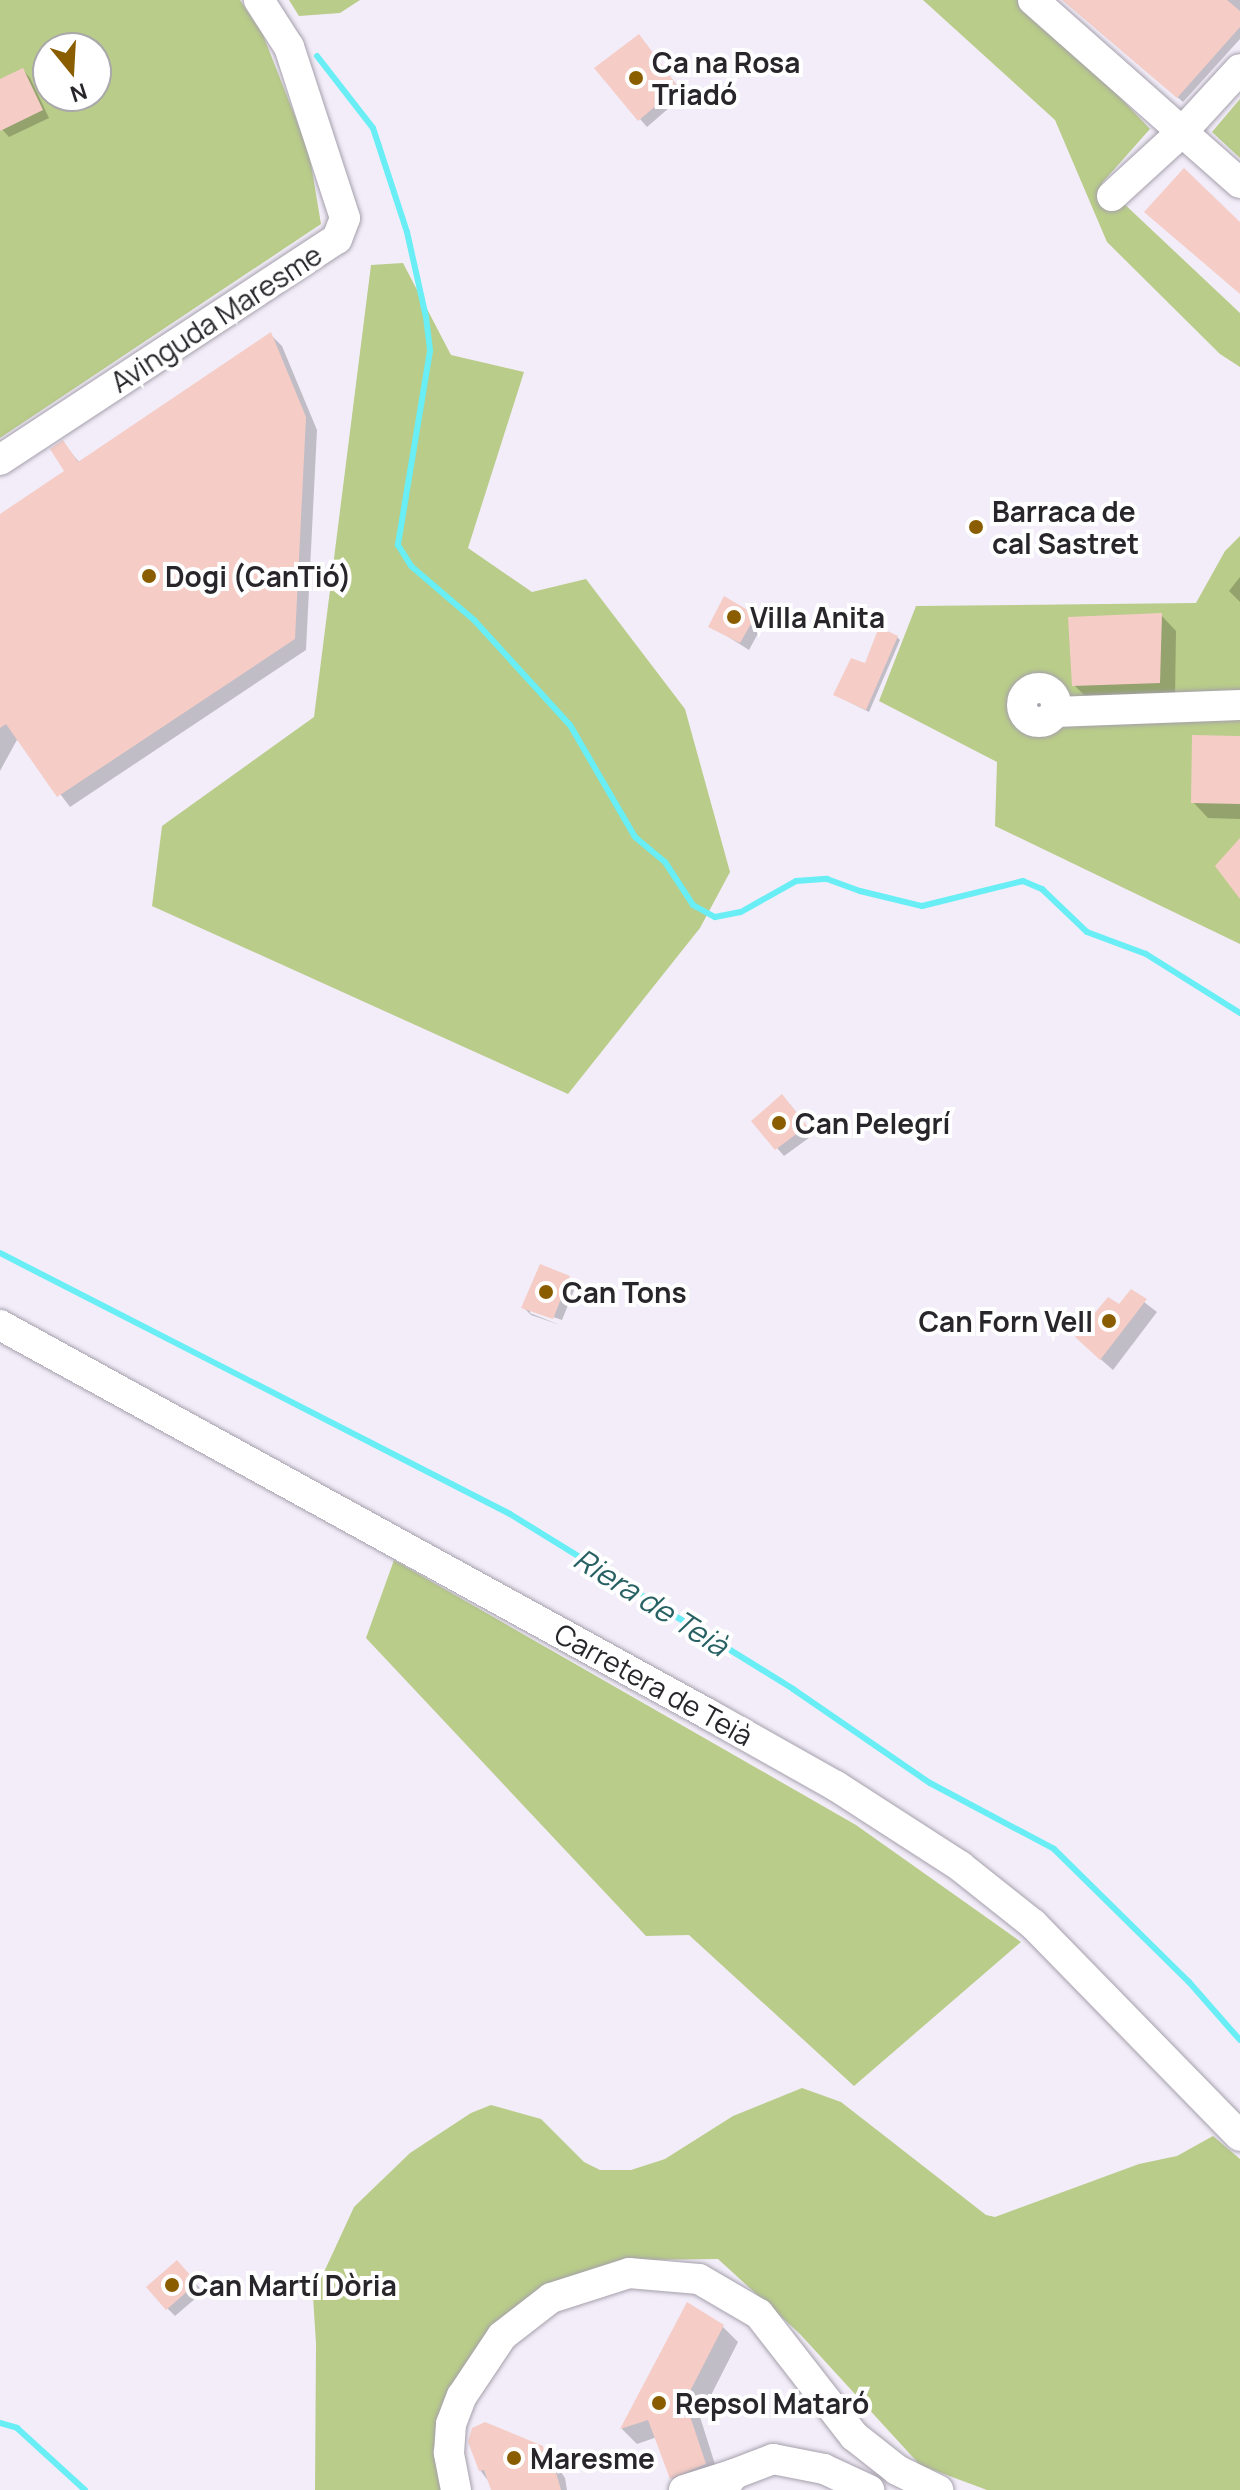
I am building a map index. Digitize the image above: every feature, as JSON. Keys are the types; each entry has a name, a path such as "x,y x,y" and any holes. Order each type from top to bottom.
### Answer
{"street":[{"name":"Avinguda Maresme","path":"0,460 337,239 345,218 308,104 289,47 259,0"},
{"path":"1033,0 1090,42 1189,146 1240,183"},
{"path":"1112,196 1189,146 1240,69"},
{"path":"1055,712 1167,694 1240,705"},
{"name":"Carretera de Teià","path":"0,1325 836,1786 960,1866 1033,1924 1240,2136"},
{"path":"456,2490 449,2453 451,2424 462,2396 502,2336 551,2298 629,2273 699,2279 759,2314 854,2436 897,2470 938,2490"},
{"path":"684,2490 728,2482 773,2459 824,2469 869,2490"}],"green space":[{"path":"0,0 240,0 263,35 309,152 321,224 0,438"},
{"path":"289,0 360,0 340,13 299,16"},
{"path":"923,0 1028,0 1150,129 1102,183 1240,313 1240,367 1220,354 1107,242 1055,120"},
{"path":"1240,99 1240,158 1212,132"},
{"path":"403,263 451,355 524,372 468,548 532,592 586,579 685,709 730,872 700,928 568,1094 152,906 162,826 314,717 371,265"},
{"path":"1240,536 1240,944 995,826 997,762 879,701 916,606 1196,603 1225,551"},
{"path":"394,1560 856,1825 1021,1942 854,2086 689,1935 646,1936 366,1638"},
{"path":"802,2088 841,2102 986,2215 995,2217 1139,2164 1177,2156 1213,2136 1240,2159 1240,2490 987,2490 920,2465 800,2334 718,2259 639,2260 490,2333 444,2490 315,2490 316,2344 313,2296 354,2207 410,2153 471,2113 491,2105 541,2119 584,2162 600,2170 631,2170 665,2159 733,2116"}],"building":[{"path":"1062,0 1227,0 1240,11 1240,27 1177,98"},
{"name":"Ca na Rosa Triadó","path":"639,34 678,87 638,121 594,68"},
{"path":"23,68 32,87 32,112 39,112 0,131 0,79"},
{"path":"1184,168 1240,222 1240,294 1144,212"},
{"name":"Dogi (CanTió)","path":"271,332 306,417 295,639 57,797 6,724 0,728 0,514 64,471 50,449 63,440 78,462"},
{"name":"Villa Anita","path":"724,596 756,615 740,643 708,627"},
{"path":"1162,613 1160,683 1072,686 1068,617"},
{"path":"879,627 898,636 866,710 833,695 851,658 865,663"},
{"path":"1192,735 1240,736 1240,804 1191,803"},
{"path":"1240,838 1240,899 1215,866"},
{"name":"Can Pelegrí","path":"782,1094 807,1126 775,1150 751,1121"},
{"name":"Can Tons","path":"540,1264 570,1276 553,1319 521,1308"},
{"name":"Can Forn Vell","path":"1131,1289 1147,1299 1100,1360 1075,1337 1108,1297 1119,1304"},
{"name":"Can Martí Dòria","path":"177,2260 197,2283 166,2310 146,2287"},
{"path":"687,2302 724,2325 685,2401 706,2464 670,2479 648,2420 620,2429"},
{"name":"Maresme","path":"485,2422 543,2446 544,2452 551,2455 561,2490 491,2490 484,2470 479,2471 468,2442 472,2428"}],"waterway":[{"path":"317,56 373,128 407,232 426,317 430,351 398,545 411,566 474,620 570,725 635,837 665,862 693,905 715,917 741,912 796,881 827,879 860,891 922,906 1023,881 1042,889 1087,932 1146,954 1240,1013"},
{"name":"Riera de Teià","path":"0,1253 510,1514 793,1689 930,1783 1054,1849 1189,1982 1240,2040"},
{"path":"0,2423 17,2428 85,2490"}],"place":[{"name":"Ca na Rosa Triadó","path":"636,78"},
{"name":"Barraca de cal Sastret","path":"976,527"},
{"name":"Dogi (CanTió)","path":"149,576"},
{"name":"Villa Anita","path":"734,617"},
{"name":"Can Pelegrí","path":"779,1123"},
{"name":"Can Tons","path":"546,1292"},
{"name":"Can Forn Vell","path":"1109,1321"},
{"name":"Can Martí Dòria","path":"172,2285"},
{"name":"Repsol Mataró","path":"659,2403"},
{"name":"Maresme","path":"514,2458"}]}
